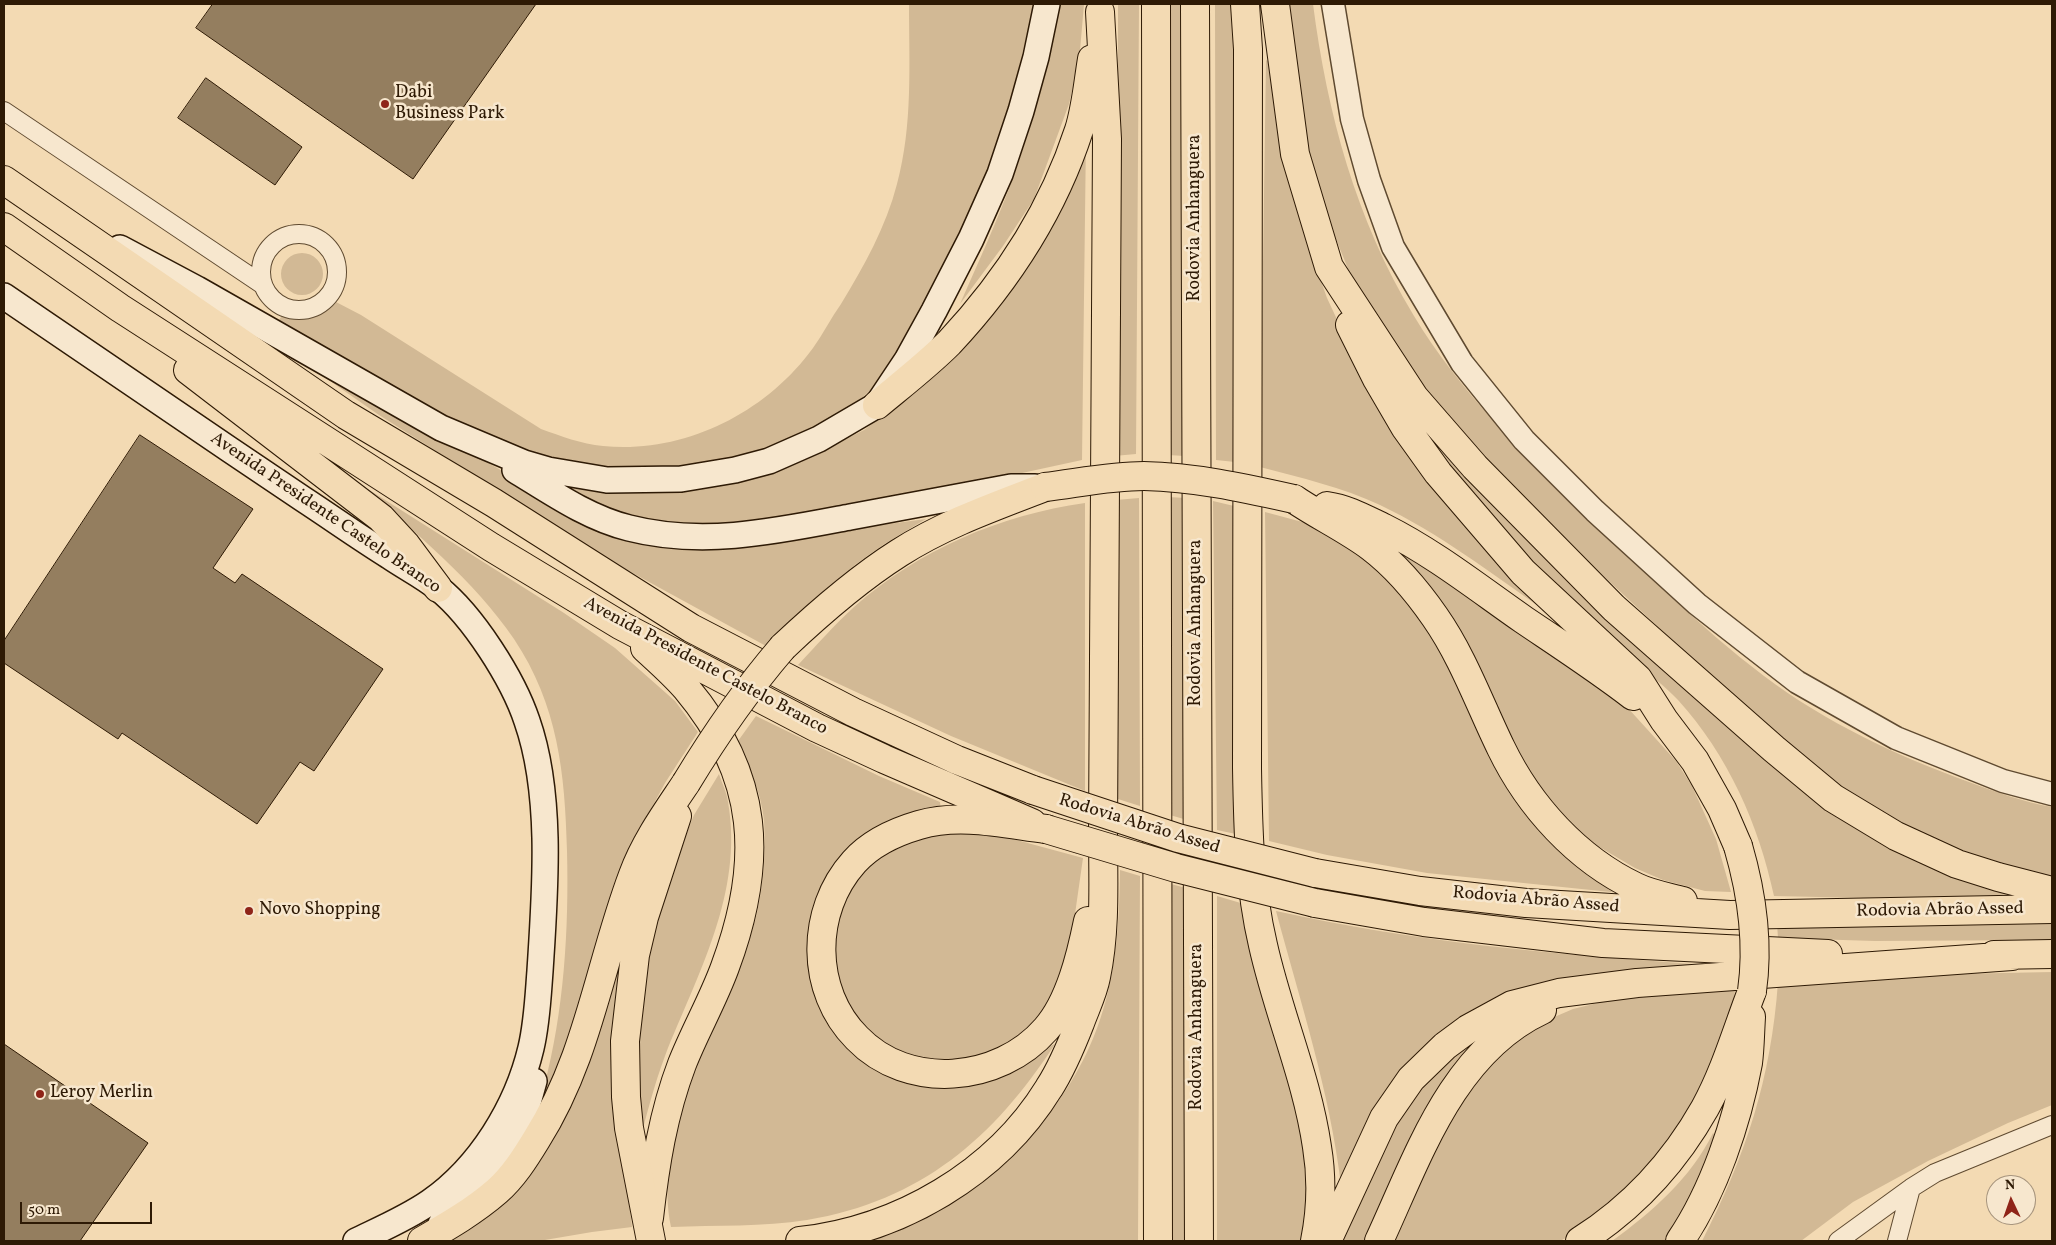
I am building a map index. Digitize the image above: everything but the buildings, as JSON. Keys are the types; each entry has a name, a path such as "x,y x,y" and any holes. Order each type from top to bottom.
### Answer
{"main road":[{"path":"877,405 907,360 934,311 971,239 1000,174 1028,84 1047,4"},
{"path":"1156,4 1158,1241"},
{"name":"Rodovia Anhanguera","path":"1195,4 1199,1241"},
{"path":"1245,4 1248,49 1247,768 1249,846 1255,907 1263,946 1304,1090 1318,1147 1319,1201 1315,1241"},
{"path":"1275,4 1295,154 1329,267 1351,328 1377,379 1405,427 1438,473 1523,572 1638,679 1664,720 1695,761 1722,809 1738,846 1746,872 1754,919 1755,974 1752,991 1748,1061 1738,1106 1717,1169 1691,1224 1680,1241"},
{"path":"877,405 948,344 1001,281 1034,232 1061,180 1079,128 1101,8"},
{"path":"800,1241 823,1239 871,1226 935,1197 954,1186 990,1158 1033,1112 1050,1088 1064,1061 1096,979 1102,935 1104,830 1106,139 1101,8"},
{"name":"Avenida Presidente Castelo Branco","path":"4,180 346,415 494,503 691,628 861,716 957,760 1033,790"},
{"name":"Avenida Presidente Castelo Branco","path":"48,210 197,289 441,428 548,470 607,480 655,481 706,477 769,460 819,439 877,405"},
{"name":"Avenida Presidente Castelo Branco","path":"4,227 120,308 491,547 620,625 817,728 1046,829"},
{"path":"1329,267 1414,397 1475,467 1614,608 1774,749 1833,798 1896,836 1957,864 2006,880 2052,890"},
{"name":"Avenida Presidente Castelo Branco","path":"4,296 438,588 469,620 490,651 509,683 526,718 540,774 544,851 542,948 537,1014 531,1048 524,1072 508,1110 469,1167 432,1200 406,1217 356,1241"},
{"path":"120,308 194,376 381,518 406,545 438,588"},
{"path":"441,428 594,515 628,528 700,538 772,532 1010,487 1045,487 1118,478 1169,477 1236,486 1337,508 1352,512 1398,535 1440,560 1524,620 1598,669 1664,720"},
{"path":"426,1239 466,1215 498,1190 525,1158 543,1130 564,1091 582,1045 621,908 634,872 654,831 721,727 753,682 783,647 811,620 899,553 964,520 1045,487"},
{"path":"1294,500 1373,548 1396,568 1418,595 1451,644 1518,779 1536,806 1560,832 1586,855 1637,888 1730,915"},
{"path":"620,625 685,687 702,709 729,754 736,770 744,794 749,822 748,873 743,906 725,968 683,1063 661,1132 650,1233"},
{"path":"650,1233 629,1128 626,1097 625,1041 635,955 644,917 674,828 686,784"},
{"name":"Rodovia Abrão Assed","path":"1033,790 1178,838 1315,873 1420,891 1526,903 1730,915 2052,909"},
{"path":"1046,829 972,820 935,821 891,835 854,862 835,889 829,904 823,922 821,952 825,983 831,999 857,1038 876,1053 908,1069 936,1074 953,1074 988,1068 1008,1059 1035,1040 1047,1028 1056,1014 1071,983 1079,960 1096,882 1104,830"},
{"name":"Rodovia Abrão Assed","path":"1046,829 1176,868 1315,903 1453,926 1602,943 1808,954 2012,956 2052,954"},
{"path":"1327,1241 1384,1118 1397,1097 1426,1062 1468,1029 1512,1005 1559,993 1637,983 2012,956"},
{"path":"1379,1241 1448,1099 1462,1077 1478,1058 1509,1029 1528,1016 1594,989"},
{"path":"1580,1241 1600,1229 1632,1203 1659,1175 1683,1144 1705,1107 1752,991"},
{"path":"426,1239 492,1172 505,1157 516,1137 523,1121 536,1074 537,1014"}],"street":[{"path":"1333,4 1352,119 1369,180 1393,247 1462,363 1524,440 1595,511 1696,604 1797,682 1896,738 2003,782 2052,794"},
{"path":"4,111 263,285 269,296 278,305 290,309 303,310 315,308 332,294 338,279 338,266 334,254 320,240 302,234 290,235 278,240 268,249 262,260 261,273 263,285"},
{"path":"1838,1241 1935,1173 2052,1125"},
{"path":"1897,1241 1911,1188"}],"shaded area":[{"path":"909,4 1034,4 1015,84 993,158 963,234 887,376 863,397 826,423 781,449 639,475 541,459 459,425 278,321 286,311 312,312 336,302 361,315 541,429 587,443 603,446 633,447 663,443 692,436 720,425 747,410 771,392 813,348 858,275 881,231 897,184 906,139 909,94"},
{"path":"1058,4 1084,4 1079,62 1069,104 1034,199 1003,246 960,304 1001,210 1028,134"},
{"path":"1118,4 1139,4 1136,454 1114,456 1118,158"},
{"path":"1168,4 1187,4 1185,456 1168,455"},
{"path":"1215,4 1236,4 1235,462 1216,460"},
{"path":"1282,4 1313,4 1319,45 1336,125 1360,204 1376,242 1414,316 1451,370 1493,420 1538,467 1671,597 1717,638 1787,693 1837,723 1915,761 2000,793 2052,807 2052,879 1960,854 1855,800 1753,715 1500,480 1425,397 1351,276 1333,232 1307,147"},
{"path":"1266,60 1269,62 1311,253 1327,298 1348,343 1544,610 1444,541 1402,516 1366,499 1336,488 1260,467"},
{"path":"1086,135 1082,460 895,499 748,524 705,526 649,521 611,508 563,487 563,482 765,474 801,461 864,430 893,408 947,360"},
{"path":"302,253 317,259 323,274 317,289 302,295 287,289 281,274 287,259"},
{"path":"255,329 586,519 798,536 926,519 877,549 842,575 766,646 607,559 379,415"},
{"path":"1418,426 1423,428 1739,732 2017,895 1865,898 1774,896 1760,843 1739,792 1726,767 1696,721 1673,695 1598,627 1506,534 1460,481"},
{"path":"363,486 564,613 615,648 675,701 698,732 665,783 645,820 570,1055 528,1137 551,1058 561,1000 566,940 566,822 561,767 550,715 541,689 529,664 498,617 443,558"},
{"path":"1167,497 1187,498 1187,820 1170,815"},
{"path":"1139,498 1140,806 1118,799 1116,500"},
{"path":"1213,501 1234,506 1236,834 1217,830"},
{"path":"1085,503 1085,791 951,736 798,665 854,607 905,568 933,552 991,526 1022,516"},
{"path":"1265,512 1306,523 1364,555 1425,616 1500,762 1620,893 1427,873 1327,855 1269,841"},
{"path":"1393,545 1617,696 1676,761 1692,786 1716,839 1731,892 1705,891 1663,880 1635,868 1579,835 1538,791"},
{"path":"756,716 879,776 940,802 941,811 854,852 817,982 899,1073 1035,1052 1055,1044 1032,1078 980,1136 951,1160 919,1181 885,1198 848,1211 807,1220 756,1225 671,1227 668,1196 669,1165 674,1134 692,1074 747,947 755,921 762,884 764,820 757,789 738,741"},
{"path":"719,774 726,792 731,836 729,869 724,901 703,964 661,1067 639,1143 635,1090 645,953 677,857 694,815"},
{"path":"987,832 1083,858 1071,942 1053,995 1038,1020 1024,1036 988,1057 942,1061 918,1058 895,1048 876,1036 860,1020 837,986 832,959 842,899 870,860 917,834"},
{"path":"1120,870 1140,876 1138,1241 859,1241 1002,1161 1026,1142 1052,1110 1071,1082 1087,1053 1107,996 1117,936"},
{"path":"1171,884 1186,888 1188,1241 1172,1241"},
{"path":"1217,896 1244,904 1302,1130 1308,1185 1304,1241 1217,1241"},
{"path":"1276,911 1328,922 1432,939 1587,956 1693,964 1691,971 1483,1010 1341,1185 1330,1116 1322,1081"},
{"path":"2052,923 2052,940 1875,941 1778,938 1777,924 1881,926"},
{"path":"622,948 618,1104 632,1227 539,1241 444,1241 532,1171 549,1145 569,1111 584,1077"},
{"path":"2052,972 2052,1105 2008,1123 1928,1161 1853,1202 1801,1241 1702,1241 1718,1209 1744,1147 1754,1116 1769,1051 1775,1017 1778,982 1854,976"},
{"path":"1736,983 1732,1014 1711,1080 1658,1164 1579,1231 1560,1241 1388,1241 1440,1124 1494,1056 1545,1021 1573,1009 1610,1000"},
{"path":"1490,1026 1370,1241 1341,1241 1384,1138 1429,1071"},
{"path":"1713,1133 1717,1138 1704,1171 1667,1241 1612,1241 1642,1218 1669,1193 1694,1165"}],"place":[{"name":"Dabi Business Park","path":"385,104"},
{"name":"Novo Shopping","path":"249,911"},
{"name":"Leroy Merlin","path":"40,1094"}]}
